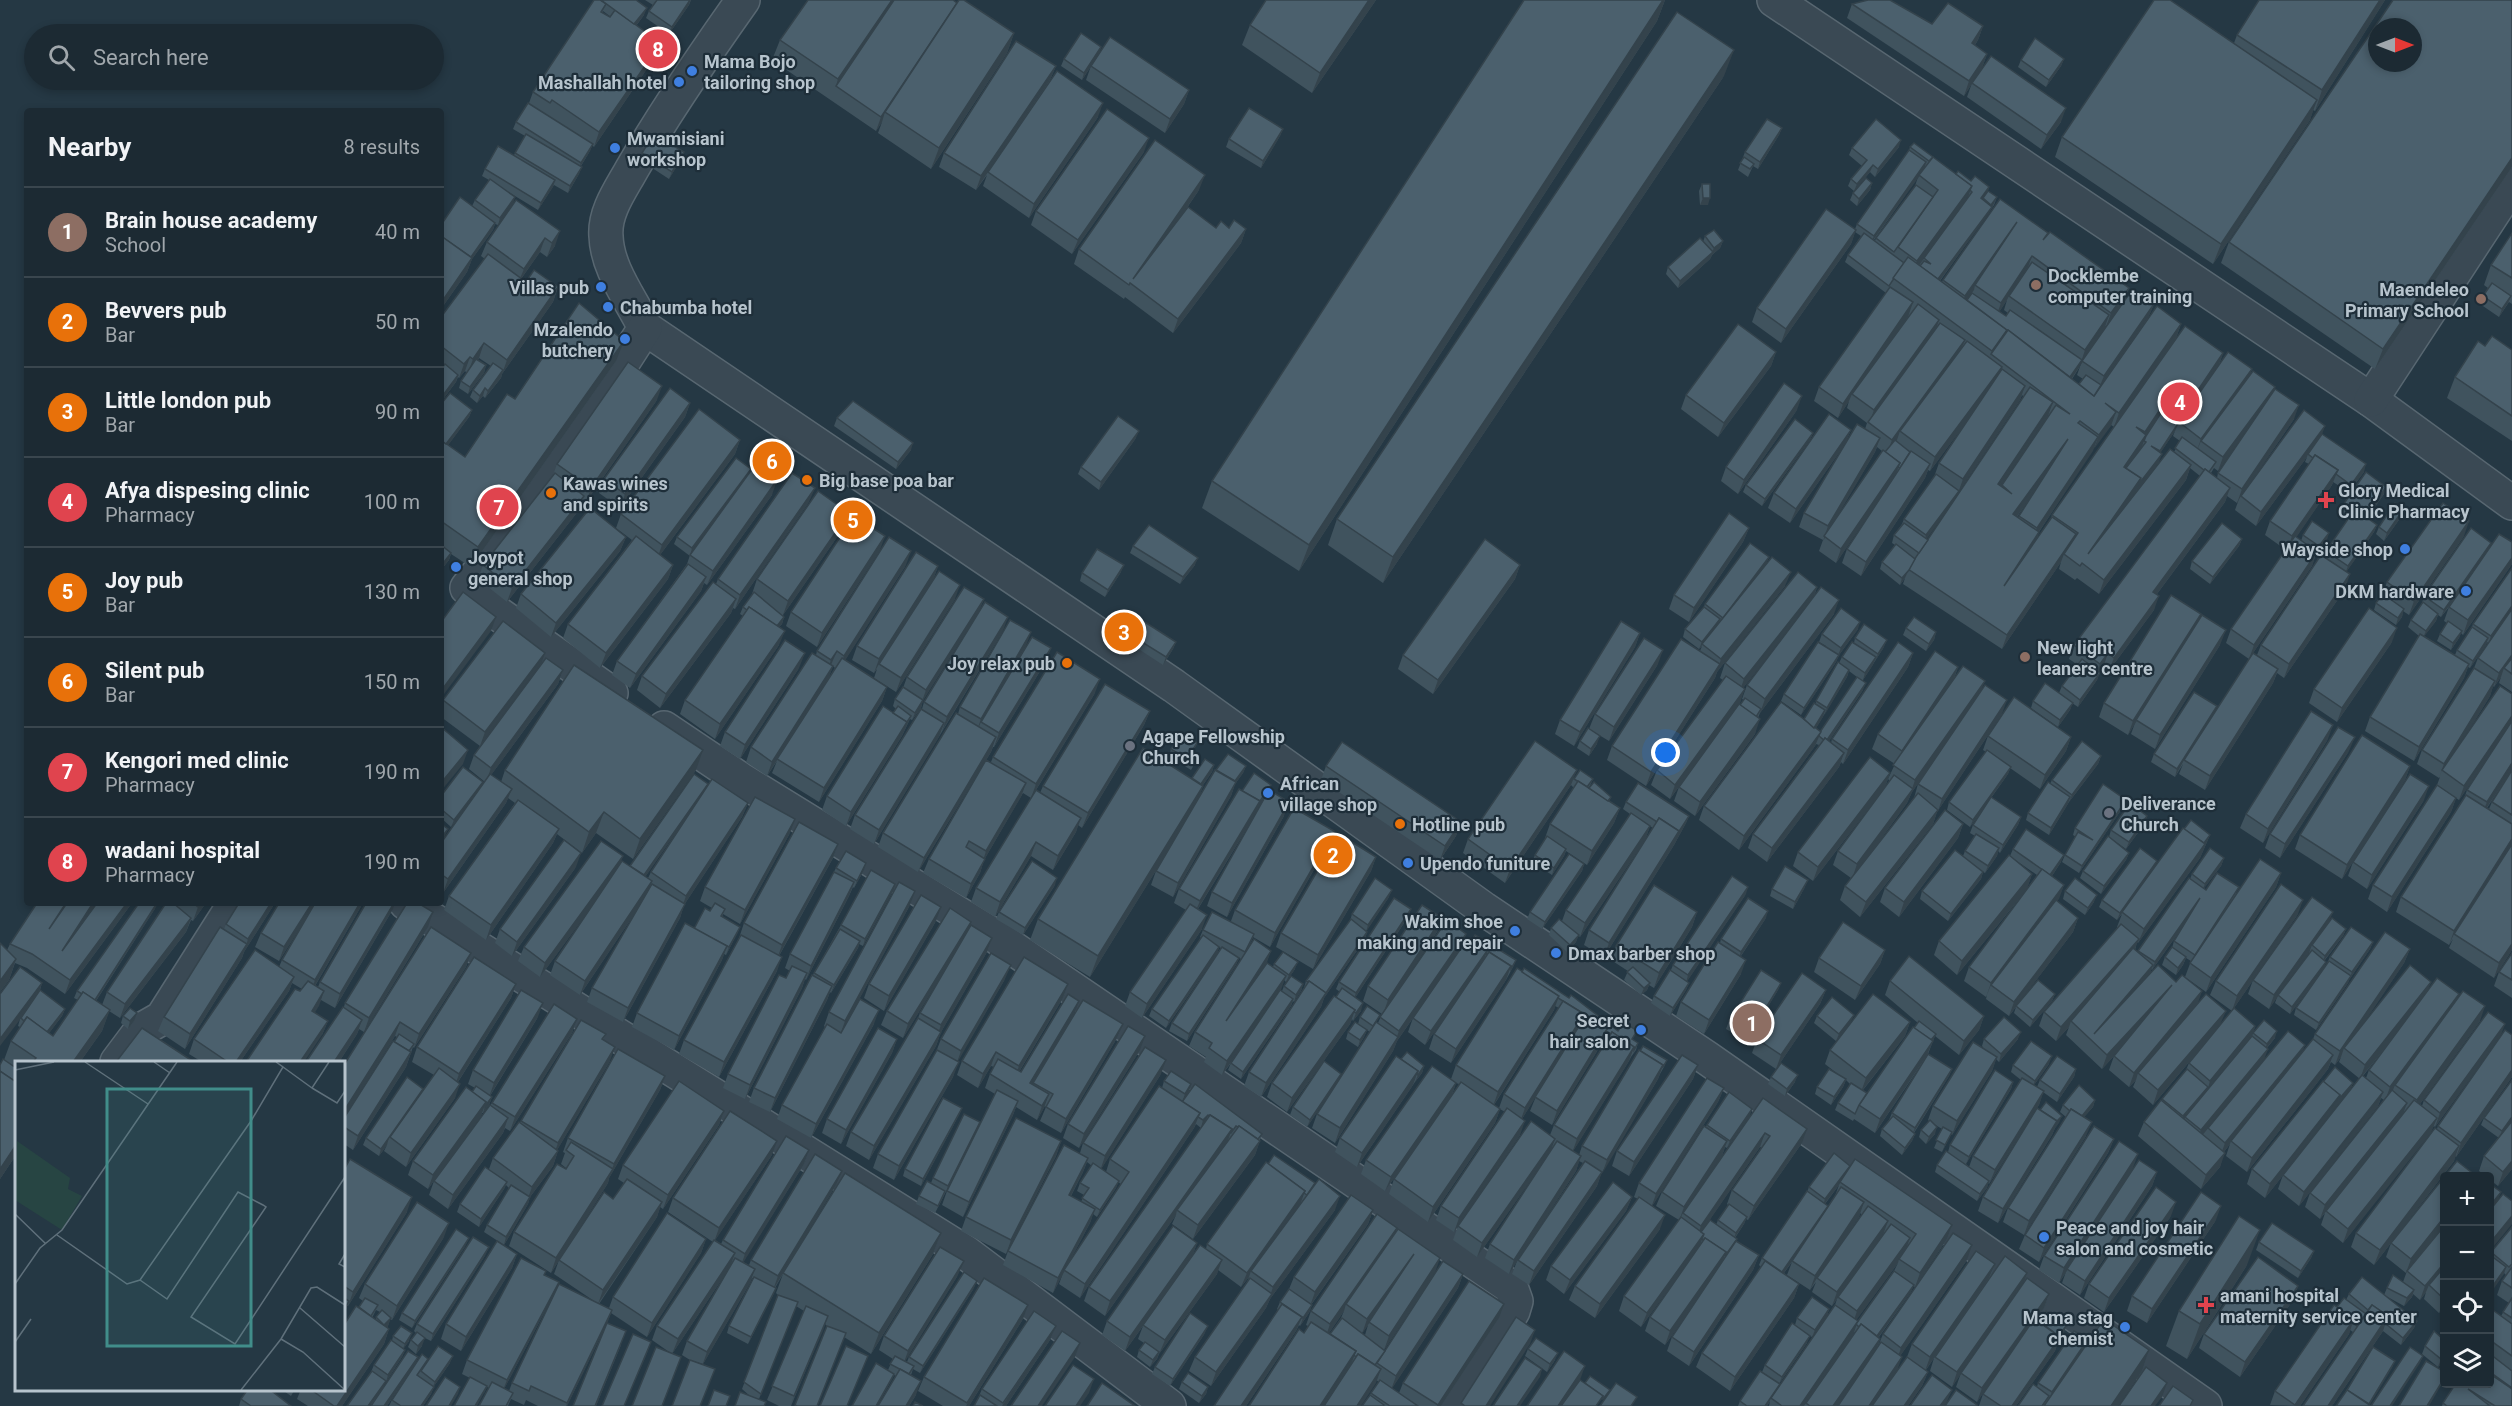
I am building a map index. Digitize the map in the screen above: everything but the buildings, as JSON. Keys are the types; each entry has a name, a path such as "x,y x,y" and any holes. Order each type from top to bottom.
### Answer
{"street":[{"path":"743,0 667,108 614,202 606,221 605,237 610,261 645,328 1174,686 1484,909 1717,1065 2205,1406"},
{"path":"1774,0 2371,400 2512,502"},
{"path":"2371,400 2512,184"},
{"path":"645,328 534,500 467,588 550,652 740,780 998,938 1511,1287 1516,1301 1513,1311 1455,1406"},
{"path":"118,1061 141,1030 162,1018 234,906"},
{"path":"411,906 965,1252 1169,1406"}],"place":[{"name":"wadani hospital","path":"658,49"},
{"name":"Mama Bojo tailoring shop","path":"692,71"},
{"name":"Mashallah hotel","path":"679,82"},
{"name":"Mwamisiani workshop","path":"615,148"},
{"name":"Docklembe computer training","path":"2036,285"},
{"name":"Villas pub","path":"601,287"},
{"name":"Maendeleo Primary School","path":"2481,299"},
{"name":"Chabumba hotel","path":"608,307"},
{"name":"Mzalendo butchery","path":"625,339"},
{"name":"Afya dispesing clinic","path":"2180,402"},
{"name":"Silent pub","path":"772,461"},
{"name":"Big base poa bar","path":"807,480"},
{"name":"Kawas wines and spirits","path":"551,493"},
{"name":"Glory Medical Clinic Pharmacy","path":"2326,500"},
{"name":"Kengori med clinic","path":"499,507"},
{"name":"Joy pub","path":"853,520"},
{"name":"Wayside shop","path":"2405,549"},
{"name":"Joypot general shop","path":"456,567"},
{"name":"DKM hardware","path":"2466,591"},
{"name":"Little london pub","path":"1124,632"},
{"name":"New light leaners centre","path":"2025,657"},
{"name":"Joy relax pub","path":"1067,663"},
{"name":"Agape Fellowship Church","path":"1130,746"},
{"name":"African village shop","path":"1268,793"},
{"name":"Deliverance Church","path":"2109,813"},
{"name":"Hotline pub","path":"1400,824"},
{"name":"Bevvers pub","path":"1333,855"},
{"name":"Upendo funiture","path":"1408,863"},
{"name":"Wakim shoe making and repair","path":"1515,931"},
{"name":"Dmax barber shop","path":"1556,953"},
{"name":"Brain house academy","path":"1752,1023"},
{"name":"Secret hair salon","path":"1641,1030"},
{"name":"Peace and joy hair salon and cosmetic","path":"2044,1237"},
{"name":"amani hospital maternity service center","path":"2206,1305"},
{"name":"Mama stag chemist","path":"2125,1327"}]}
